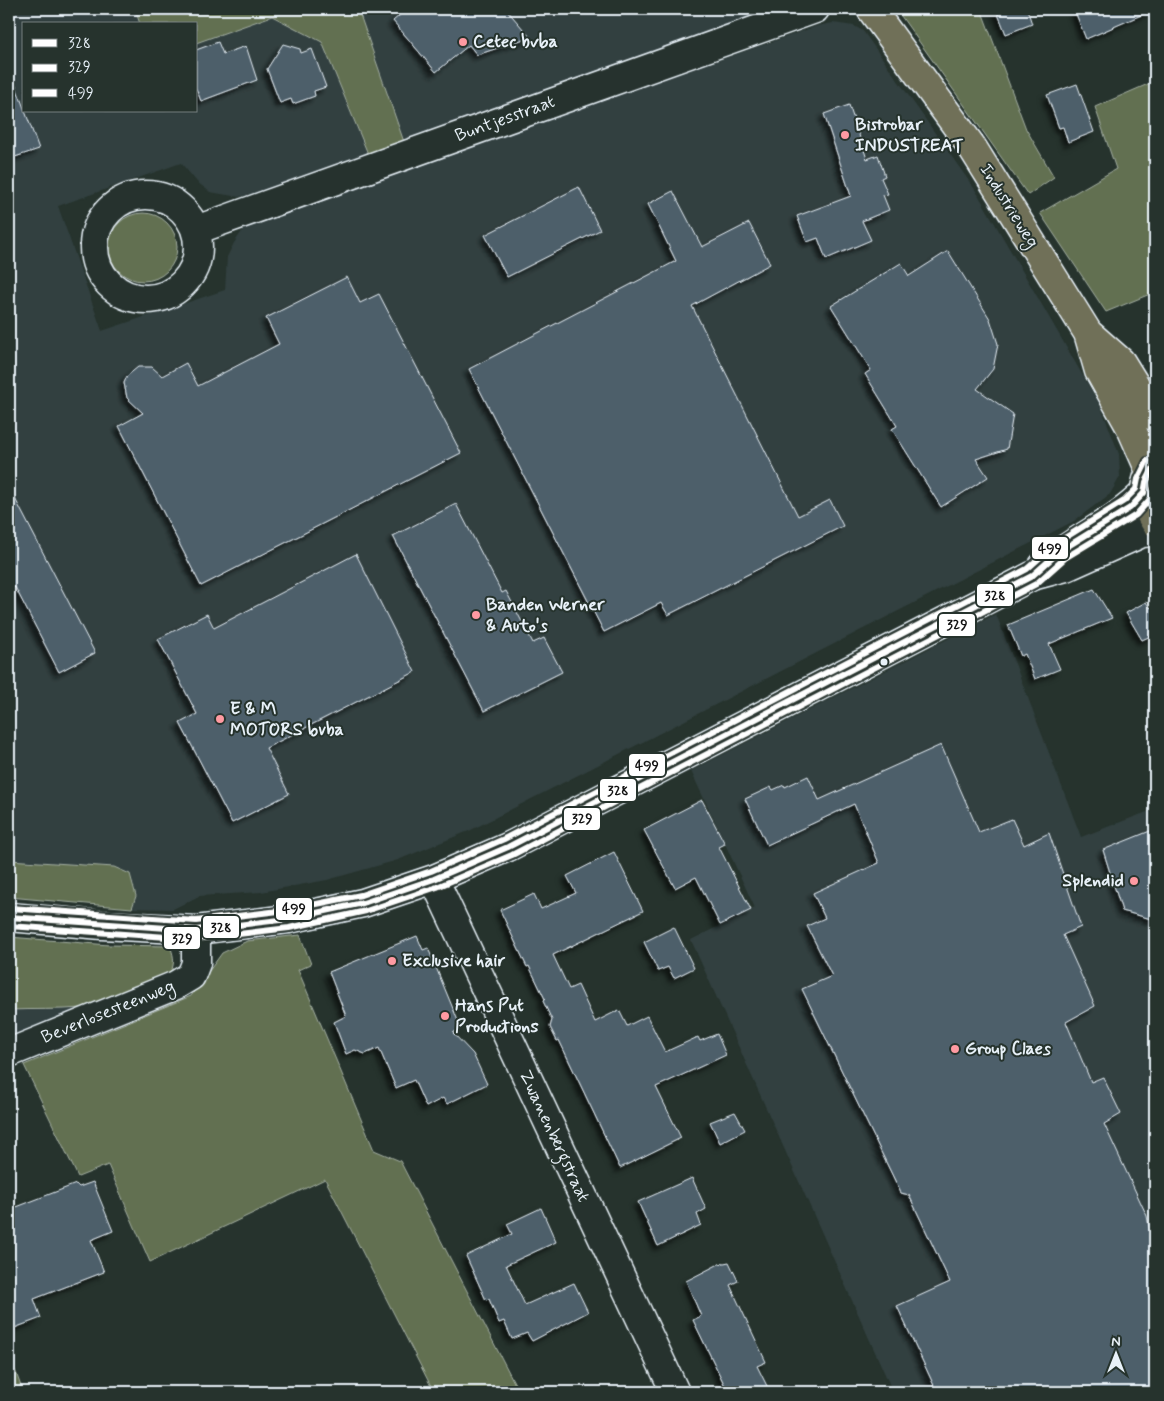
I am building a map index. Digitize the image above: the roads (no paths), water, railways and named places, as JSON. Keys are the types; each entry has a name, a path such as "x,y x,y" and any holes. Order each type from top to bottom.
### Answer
{"main road":[{"name":"Industrieweg","path":"872,9 972,147 1088,333 1099,372 1131,428 1150,476 1146,504 1155,522"},
{"name":"Industrieweg","path":"1088,333 1121,362 1155,417"}],"street":[{"name":"Buntjesstraat","path":"196,230 815,9"},
{"path":"1032,576 1060,551 1130,508 1150,476"},
{"path":"9,917 102,925 196,930 288,919 363,903 434,880 508,848 1032,576 1066,567 1142,533 1155,532"},
{"name":"Zwanenbergstraat","path":"434,880 675,1392"},
{"name":"Beverlosesteenweg","path":"9,1053 176,985 191,976 196,963 196,930"}],"place":[{"name":"Cetec bvba","path":"463,42"},
{"name":"Bistrobar INDUSTREAT","path":"845,135"},
{"name":"Banden Werner & Auto's","path":"476,615"},
{"name":"E & M MOTORS bvba","path":"220,719"},
{"name":"Splendid","path":"1134,881"},
{"name":"Exclusive hair","path":"392,961"},
{"name":"Hans Put Productions","path":"445,1016"},
{"name":"Group Claes","path":"955,1049"}]}
